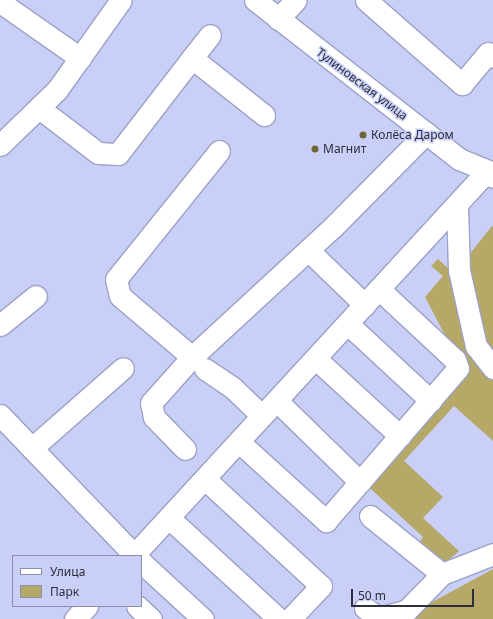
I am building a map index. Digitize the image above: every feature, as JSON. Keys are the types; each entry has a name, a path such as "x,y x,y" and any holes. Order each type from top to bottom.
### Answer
{"street":[{"path":"0,145 39,108 80,58 122,0"},
{"name":"Тулиновская улица","path":"255,0 278,20 465,162 491,174"},
{"path":"278,20 296,0"},
{"path":"366,0 462,84 488,53 493,57"},
{"path":"0,2 80,58"},
{"path":"39,108 98,153 118,154 210,34"},
{"path":"192,58 264,115"},
{"path":"185,449 154,416 151,403 198,363 308,250 426,133"},
{"path":"219,151 116,279 120,296 198,363 233,388 262,416"},
{"path":"138,555 169,518 262,416 457,206 491,174"},
{"path":"457,206 459,270 476,346 493,368"},
{"path":"308,250 365,306"},
{"path":"239,442 326,521 457,370 457,363 380,290"},
{"path":"0,325 36,296"},
{"path":"348,324 431,401"},
{"path":"316,359 400,436"},
{"path":"32,448 123,368"},
{"path":"276,401 360,482"},
{"path":"4,427 32,448 134,555"},
{"path":"205,478 321,586 290,619"},
{"path":"370,516 442,574"},
{"path":"169,518 279,619"},
{"path":"365,608 379,618 406,612 442,574 493,554"},
{"path":"142,563 203,619"},
{"path":"75,619 86,607"},
{"path":"138,607 151,619"}],"green space":[{"path":"492,226 493,350 485,342 464,261"},
{"path":"438,259 448,268 470,357 493,378 493,441 454,406 404,461 443,497 423,518 459,551 444,564 418,544 423,537 359,478 461,366 425,297 443,276 431,266"},
{"path":"493,569 493,619 401,619"}],"place":[{"name":"Колёса Даром","path":"363,135"},
{"name":"Магнит","path":"315,149"}]}
